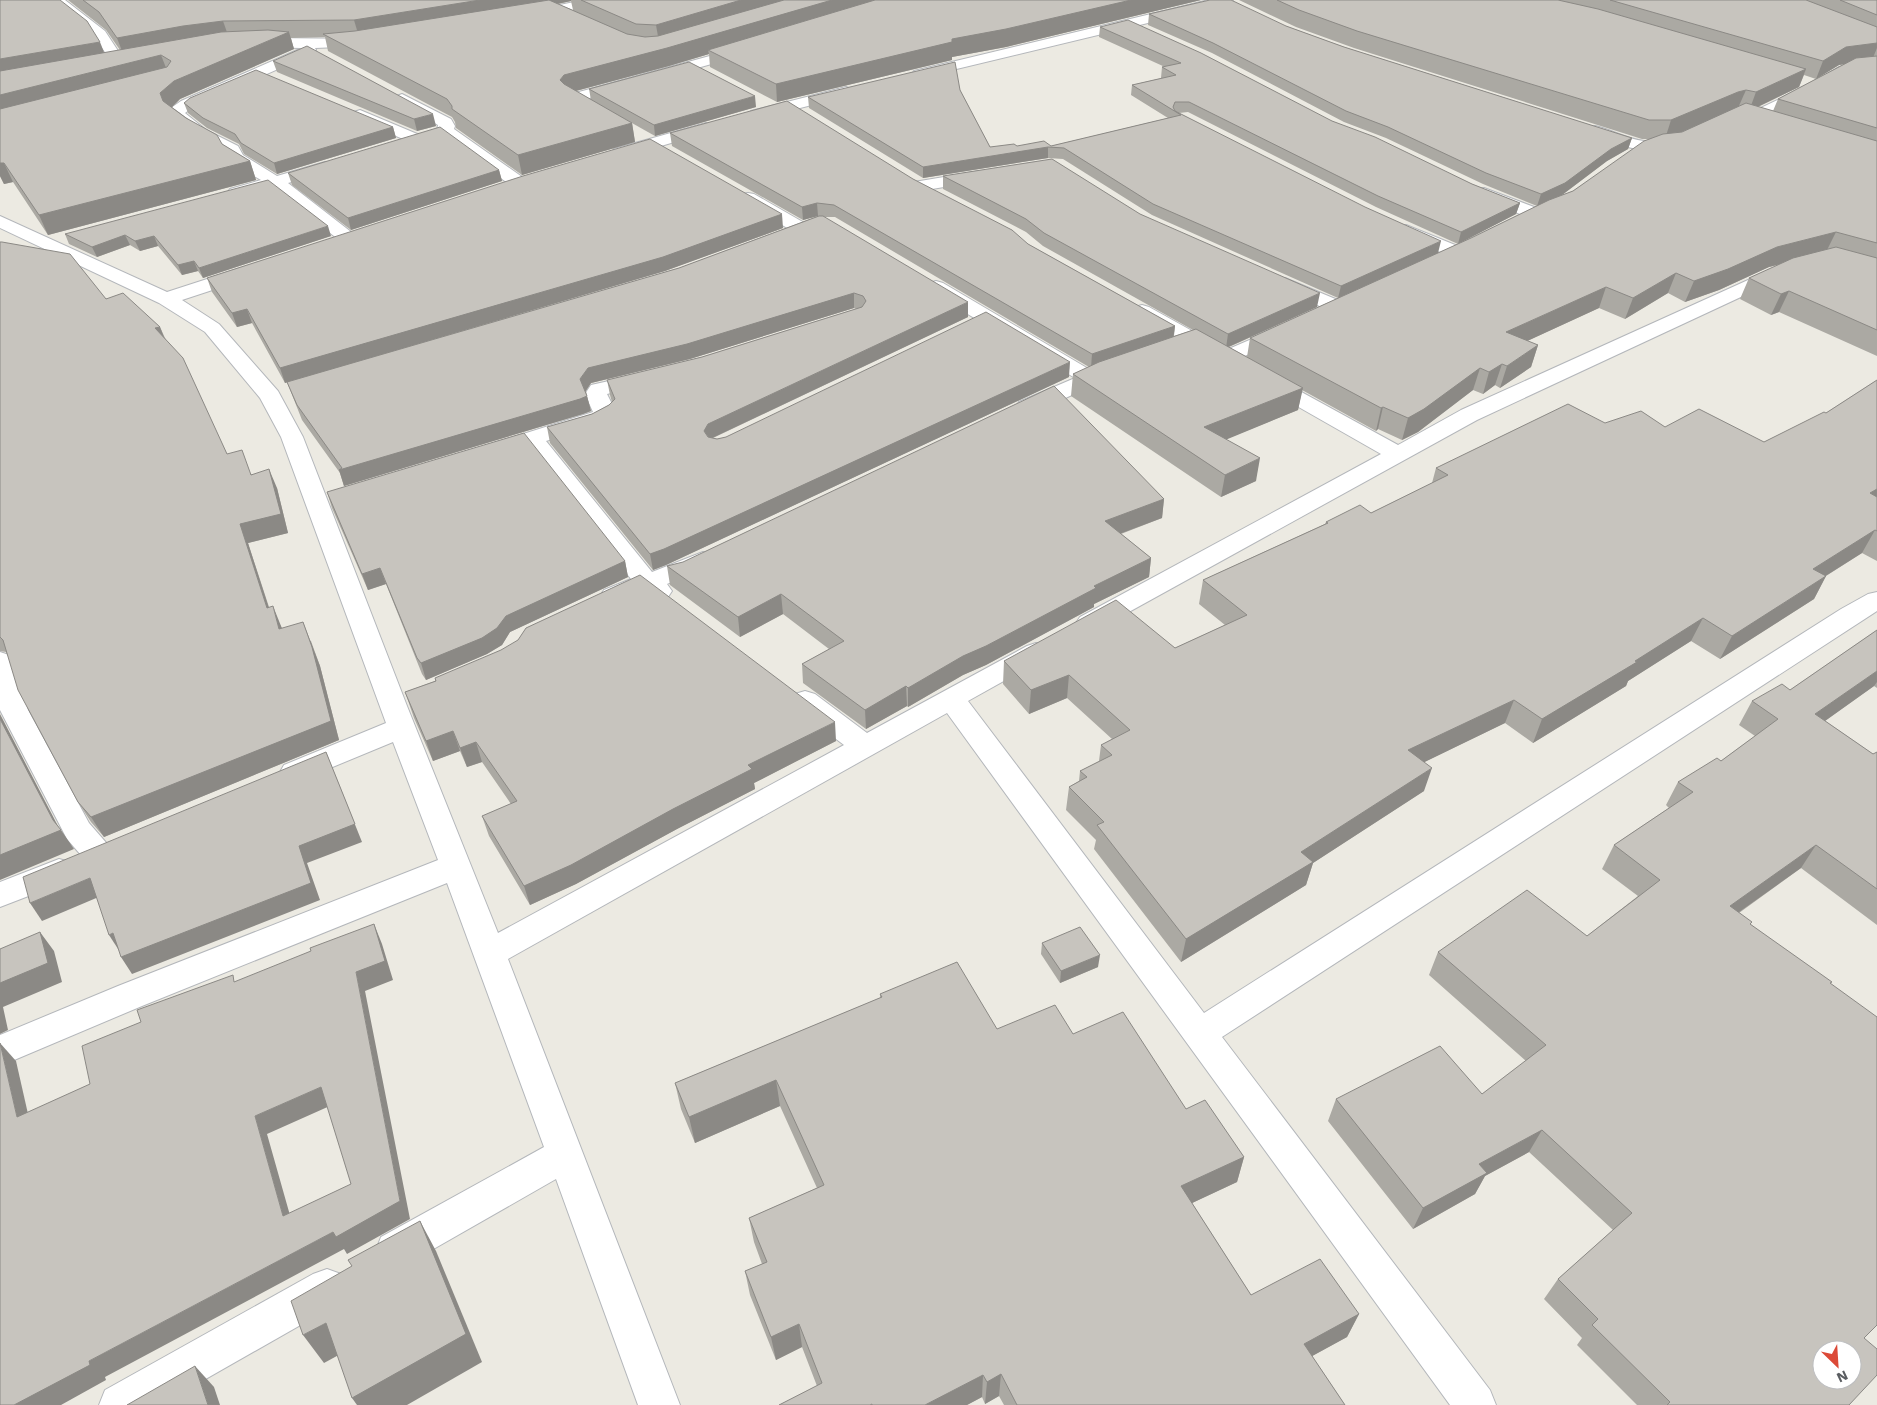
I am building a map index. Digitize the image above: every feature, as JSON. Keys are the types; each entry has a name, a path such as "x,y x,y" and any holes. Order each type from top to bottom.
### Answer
{"street":[{"path":"56,0 103,38 124,62 101,66"},
{"path":"518,18 604,0"},
{"path":"906,77 1225,0 1240,8"},
{"path":"554,11 572,19"},
{"path":"1127,23 1154,35"},
{"path":"348,240 276,182 236,158 232,150 200,133 177,115 177,111 187,104 259,72 337,45 377,40"},
{"path":"236,44 304,42 320,51"},
{"path":"613,121 573,98 762,45"},
{"path":"1774,126 1744,117 1818,86 1858,59 1877,53"},
{"path":"692,66 708,74"},
{"path":"1844,70 1872,66 1877,68"},
{"path":"259,72 278,80"},
{"path":"1799,80 1818,86"},
{"path":"738,119 857,89"},
{"path":"386,90 445,122 448,126 445,130 388,147"},
{"path":"758,100 806,115"},
{"path":"342,107 416,139"},
{"path":"609,157 719,125"},
{"path":"1577,125 1641,146 1668,146 1690,138"},
{"path":"445,130 518,183"},
{"path":"637,135 670,153"},
{"path":"1627,158 1651,147"},
{"path":"218,197 341,162"},
{"path":"920,186 999,173"},
{"path":"904,176 945,199"},
{"path":"500,189 536,178"},
{"path":"1468,186 1543,213 1519,223"},
{"path":"736,191 810,226 784,236"},
{"path":"0,221 30,242 166,299 212,328 279,393 292,437 327,502 456,866 659,1405"},
{"path":"1387,221 1458,253"},
{"path":"330,245 367,233"},
{"path":"30,242 75,236"},
{"path":"1433,265 1476,244"},
{"path":"490,953 1469,415 1776,273 1801,266"},
{"path":"166,299 257,269"},
{"path":"1268,276 1338,308"},
{"path":"920,277 979,322 1089,378"},
{"path":"1321,315 1355,300"},
{"path":"1128,303 1398,454"},
{"path":"1226,358 1295,327"},
{"path":"1169,350 1195,341"},
{"path":"1008,416 1089,378 1125,366"},
{"path":"477,456 603,416 604,410 596,394 599,390 662,375"},
{"path":"533,439 646,581 677,605"},
{"path":"592,606 646,581 676,573 720,552"},
{"path":"1200,1033 1850,615 1877,600"},
{"path":"0,660 14,710 78,831 98,854"},
{"path":"787,687 865,746"},
{"path":"951,698 1475,1405"},
{"path":"266,783 402,710"},
{"path":"0,895 124,843"},
{"path":"0,1051 130,996 456,866"},
{"path":"120,1405 565,1154"}],"building":[{"path":"0,0 60,0 87,21 100,42 0,59"},
{"path":"83,0 480,0 354,20 223,21 117,38 99,12"},
{"path":"549,0 627,34 645,37 658,36 784,0 832,0 667,48 564,75 560,80 564,84 632,123 518,155 452,109 447,99 323,34 355,31"},
{"path":"581,0 741,0 656,25 636,24"},
{"path":"875,0 1131,0 1006,29 952,39 952,42 776,84 708,50"},
{"path":"1210,0 1231,0 1286,26 1344,47 1632,138 1611,149 1565,183 1541,194 1486,173 1388,127 1346,111 1213,43 1149,14"},
{"path":"1277,0 1558,0 1598,9 1806,69 1756,92 1746,90 1738,92 1671,120 1649,120 1357,31"},
{"path":"1610,0 1806,0 1877,27 1877,43 1846,47 1823,61"},
{"path":"1840,0 1877,0 1877,15"},
{"path":"1128,20 1201,53 1332,121 1375,137 1472,184 1520,203 1461,232 1378,196 1189,102 1175,102 1173,107 1175,111 1365,207 1441,241 1341,286 1153,204 1064,148 1048,147 923,167 808,97 955,62 960,90 990,147 1014,144 1017,146 1044,141 1051,146 1181,115 1132,85 1176,75 1162,67 1181,63 1100,27"},
{"path":"268,30 289,32 174,81 160,93 163,101 186,118 217,135 222,144 250,161 39,215 4,163 0,163 0,109 167,67 171,61 161,55 0,95 0,71 221,32"},
{"path":"307,46 433,114 414,119 273,61"},
{"path":"1877,56 1877,128 1778,99 1856,58"},
{"path":"689,62 755,96 654,125 589,89"},
{"path":"256,70 393,127 274,163 241,143 235,134 203,118 184,103 190,98"},
{"path":"787,101 913,179 1012,230 1028,244 1175,326 1092,354 834,205 817,203 802,207 670,133"},
{"path":"1746,103 1877,141 1877,243 1836,232 1777,247 1728,269 1694,281 1676,273 1633,298 1606,287 1506,332 1538,345 1507,366 1502,364 1489,372 1480,368 1424,409 1408,418 1383,407 1381,408 1250,338 1471,238 1549,200 1573,191 1644,141 1663,134 1682,132"},
{"path":"440,127 499,170 348,218 288,173"},
{"path":"650,139 782,214 663,257 280,368 247,309 232,313 207,278 523,176"},
{"path":"1052,159 1140,214 1320,293 1228,334 1044,233 1026,219 943,176"},
{"path":"268,180 328,226 199,268 194,261 178,265 154,236 135,241 125,235 92,247 65,234"},
{"path":"823,216 968,302 708,424 704,431 708,437 717,439 726,437 986,312 1070,362 650,554 547,427 592,414 609,405 615,399 607,380 702,357 862,307 866,301 863,296 854,293 687,344 588,368 580,379 587,396 580,399 339,470 342,468 297,405 287,382 679,268"},
{"path":"0,242 70,254 106,299 123,293 160,327 155,328 183,358 227,454 242,450 251,475 269,469 281,514 240,524 267,608 273,606 279,629 303,622 312,647 331,721 91,817 78,802 18,690 3,640 0,637"},
{"path":"1836,247 1877,258 1877,330 1789,291 1781,294 1749,278 1793,258"},
{"path":"1196,329 1303,388 1204,427 1260,458 1225,475 1073,374 1099,362"},
{"path":"1877,380 1877,489 1870,493 1877,497 1877,531 1875,530 1813,569 1826,576 1732,636 1703,618 1635,661 1637,662 1542,719 1514,700 1408,750 1432,768 1301,852 1313,862 1186,939 1097,825 1104,822 1069,787 1087,777 1080,771 1112,755 1101,745 1130,730 1069,675 1031,690 1004,661 1116,600 1175,648 1247,615 1203,580 1328,523 1326,522 1360,505 1371,513 1448,475 1436,468 1568,404 1605,423 1641,411 1665,427 1699,409 1764,442 1824,412 1826,413"},
{"path":"1054,386 1164,499 1105,521 1151,558 1094,586 1096,588 986,646 963,656 908,688 906,686 865,710 802,664 844,641 781,594 738,617 667,566 683,562"},
{"path":"524,433 625,561 506,616 497,628 482,638 421,663 417,658 380,568 362,574 327,492"},
{"path":"640,575 835,722 748,765 752,769 673,809 571,865 524,886 482,816 517,801 476,742 460,748 453,731 426,741 405,692 436,681 435,678 501,650 518,640 526,628"},
{"path":"1877,630 1877,671 1815,714 1873,754 1877,752 1877,889 1816,845 1730,906 1752,922 1750,924 1832,982 1830,983 1877,1017 1877,1325 1864,1338 1877,1349 1877,1375 1849,1405 1667,1405 1670,1402 1592,1325 1598,1319 1558,1279 1632,1213 1542,1130 1479,1164 1487,1173 1423,1208 1336,1099 1440,1046 1482,1094 1546,1045 1438,952 1527,890 1587,936 1660,880 1614,845 1693,792 1678,782 1717,758 1721,761 1778,719 1752,701 1782,684 1790,690"},
{"path":"0,719 53,820 61,830 0,855"},
{"path":"326,752 355,824 299,846 311,883 121,957 113,933 109,935 90,878 30,903 23,877"},
{"path":"374,924 385,961 356,972 400,1201 336,1237 333,1232 89,1361 90,1365 14,1405 0,1405 0,1043 17,1117 90,1084 82,1046 141,1022 137,1010 233,975 234,982 311,951 310,948","holes":["321,1087 351,1184 283,1216 255,1116"]},
{"path":"1080,927 1100,955 1061,971 1042,943"},
{"path":"40,932 48,963 0,983 0,949"},
{"path":"957,962 997,1029 1055,1005 1073,1034 1123,1012 1186,1109 1205,1100 1244,1157 1181,1186 1251,1295 1320,1259 1359,1314 1304,1344 1345,1405 1017,1405 1001,1374 987,1382 983,1375 925,1405 779,1405 822,1383 799,1324 771,1337 745,1271 767,1262 749,1218 824,1185 776,1080 689,1117 675,1083 882,997 880,994"},
{"path":"420,1221 466,1334 352,1398 326,1323 303,1335 291,1301 352,1266 348,1260"},
{"path":"195,1366 208,1405 127,1405"}]}
